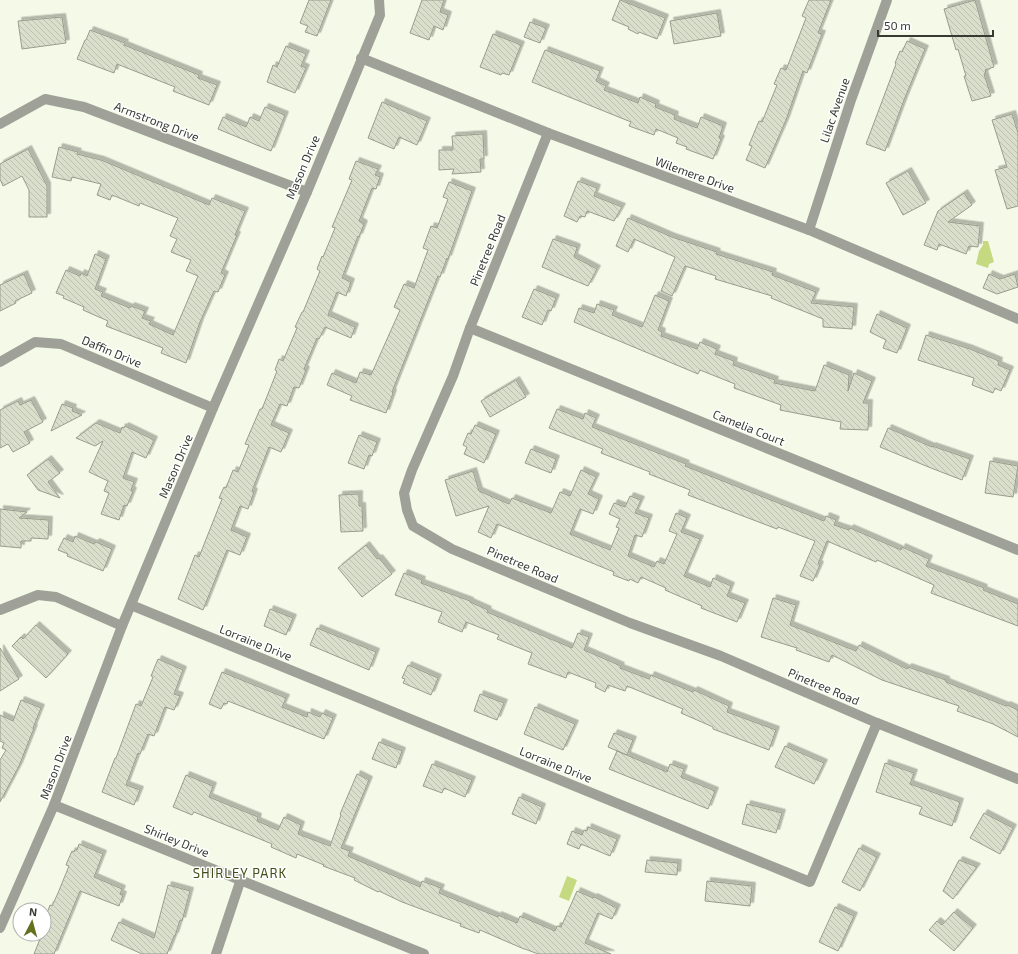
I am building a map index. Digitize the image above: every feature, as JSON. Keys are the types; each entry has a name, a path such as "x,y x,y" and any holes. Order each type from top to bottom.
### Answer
{"street":[{"name":"Mason Drive","path":"0,928 54,805 122,626 213,408 307,192 380,15 379,0"},
{"name":"Lilac Avenue","path":"809,230 851,100 887,0"},
{"name":"Wilemere Drive","path":"361,58 548,133 809,230 1018,319"},
{"name":"Armstrong Drive","path":"0,124 45,99 71,104 84,107 307,192"},
{"name":"Pinetree Road","path":"548,133 470,328 453,376 412,470 404,493 407,510 413,526 452,549 630,623 722,656 877,723 1018,779"},
{"name":"Camelia Court","path":"470,328 1018,550"},
{"name":"Daffin Drive","path":"0,362 35,342 61,344 213,408"},
{"path":"0,610 38,595 56,597 122,626"},
{"name":"Lorraine Drive","path":"132,605 810,882 877,723"},
{"name":"Shirley Drive","path":"54,805 241,879 424,954"},
{"path":"216,954 241,879"}],"shaded area":[{"path":"983,241 988,241 994,262 989,264 988,268 976,264"},
{"path":"567,876 577,880 569,901 559,897"}],"building":[{"path":"309,0 331,0 317,36 305,32 308,26 300,23"},
{"path":"422,0 444,0 440,12 448,15 443,30 434,26 429,40 410,33"},
{"path":"620,0 665,18 657,39 639,32 638,34 628,29 629,27 612,20"},
{"path":"809,0 831,0 818,33 822,34 807,73 803,71 786,120 765,168 746,160 752,146 749,145 759,121 762,122 777,85 774,84 781,68 786,70 806,18 802,16"},
{"path":"975,0 994,67 985,70 986,73 984,74 991,96 972,101 964,76 966,76 958,49 956,50 944,9"},
{"path":"717,13 721,36 674,44 670,21"},
{"path":"62,17 66,43 22,49 18,21"},
{"path":"530,22 546,28 540,43 524,37"},
{"path":"90,30 125,43 124,45 199,75 198,78 217,85 209,105 173,91 175,87 117,64 114,73 77,59"},
{"path":"493,34 521,45 509,75 502,73 501,75 480,67"},
{"path":"907,41 925,49 885,151 866,144 896,64 895,63 900,51 902,52"},
{"path":"286,46 306,54 301,66 306,68 295,93 267,82 273,65 277,67"},
{"path":"545,50 600,71 596,81 606,86 604,90 638,103 640,97 656,104 655,107 675,115 674,119 697,128 701,117 723,126 719,138 721,139 713,159 686,149 687,147 676,143 678,138 656,129 654,135 629,126 631,122 532,82"},
{"path":"382,102 427,121 417,145 399,137 394,149 368,138"},
{"path":"265,107 285,115 271,151 218,129 223,117 246,127 250,117 259,121"},
{"path":"1012,114 1018,133 1018,206 1007,209 995,170 1007,167 992,120"},
{"path":"483,134 484,159 480,159 481,172 452,174 454,169 439,170 439,150 453,150 452,136"},
{"path":"59,147 78,152 77,154 101,160 209,205 212,198 245,211 235,235 237,235 221,273 225,275 218,292 214,291 200,322 186,363 161,353 163,348 106,326 108,321 83,310 84,307 63,298 64,296 56,293 66,270 80,276 81,273 87,276 95,254 106,259 95,289 103,292 101,296 130,308 131,306 145,311 142,318 151,321 149,324 173,335 198,276 186,271 191,260 171,252 177,239 170,236 178,218 140,203 139,206 112,195 110,200 97,195 101,184 72,177 71,181 52,177"},
{"path":"28,149 47,186 47,217 29,217 29,190 22,176 3,186 0,179 0,164"},
{"path":"356,161 378,169 375,175 380,177 376,189 372,188 359,221 364,224 342,278 351,282 346,296 337,292 328,315 355,327 351,338 325,327 319,339 317,338 304,369 306,370 299,388 294,387 287,406 280,404 271,425 289,433 281,452 269,447 252,491 254,492 248,509 240,506 231,530 247,537 240,555 227,550 203,610 178,599 195,555 199,557 222,499 219,498 224,487 226,488 233,470 238,472 249,445 245,444 260,409 262,409 277,371 275,370 279,359 283,361 297,328 295,327 320,271 317,269 335,228 332,227 352,180 349,179"},
{"path":"908,171 926,203 903,215 886,183"},
{"path":"578,181 597,188 594,196 622,207 614,221 587,211 585,217 580,216 577,222 564,216"},
{"path":"449,182 472,191 448,259 447,258 440,277 438,276 392,392 393,393 386,413 350,400 352,396 327,385 332,373 356,383 360,372 371,375 400,310 394,307 404,284 414,288 428,250 423,248 431,226 437,228 448,199 443,197"},
{"path":"964,193 972,205 948,222 980,226 978,247 969,246 966,254 939,244 937,250 924,245 938,211"},
{"path":"628,218 672,237 717,252 716,254 773,272 772,275 816,292 811,303 854,307 852,329 823,327 823,319 771,298 772,296 715,279 716,276 685,266 672,296 661,291 675,257 634,239 628,252 616,246"},
{"path":"553,239 576,247 574,257 597,269 588,286 542,267"},
{"path":"24,274 32,293 15,301 16,303 0,311 0,285"},
{"path":"989,274 1000,279 1015,274 1018,287 997,294 983,288"},
{"path":"534,289 556,298 551,311 548,310 542,325 522,317"},
{"path":"655,295 669,301 658,330 662,332 661,336 697,349 700,342 717,349 715,354 734,361 733,365 775,380 774,383 815,391 824,365 849,375 848,391 854,373 872,381 863,403 869,403 868,430 840,429 841,422 780,410 781,405 734,388 735,384 700,370 698,374 574,322 579,308 594,313 597,304 614,310 612,315 642,327"},
{"path":"877,314 907,328 897,353 883,348 886,340 870,332"},
{"path":"926,335 970,349 999,361 998,365 1010,370 1001,391 995,388 993,393 972,385 974,378 918,360"},
{"path":"516,380 526,397 490,417 481,401"},
{"path":"31,400 43,422 24,432 30,443 13,452 8,444 0,448 0,410 18,401 20,405"},
{"path":"62,404 73,408 72,411 82,415 51,431"},
{"path":"557,409 583,419 585,413 596,418 592,427 686,464 685,466 824,521 826,516 836,520 834,525 849,530 850,528 901,550 902,547 929,559 926,566 984,588 983,590 1018,604 1018,626 931,593 934,585 877,560 876,562 827,541 818,564 820,565 813,581 800,576 815,541 778,527 777,529 688,495 690,490 649,474 650,472 601,453 603,449 549,428"},
{"path":"96,423 120,433 122,427 124,428 125,426 154,440 146,458 132,452 123,478 134,482 131,490 133,491 127,506 124,505 119,520 101,514 109,493 104,491 108,481 89,472 103,441 95,446 76,438"},
{"path":"475,425 496,434 484,463 464,454 467,447 463,445 468,433 471,434"},
{"path":"888,428 932,447 970,459 962,480 880,447"},
{"path":"359,435 377,442 372,456 369,455 364,469 348,463"},
{"path":"531,449 556,459 551,473 525,463"},
{"path":"48,459 60,473 48,482 60,498 38,490 27,475"},
{"path":"990,461 1018,466 1013,497 985,493"},
{"path":"581,470 596,477 588,494 599,499 593,514 580,509 570,534 610,550 619,528 616,527 620,519 609,514 614,503 625,507 630,496 641,500 635,513 649,518 642,537 635,535 628,556 654,567 657,561 664,564 677,534 669,531 676,513 687,518 681,532 700,539 684,576 710,587 713,578 731,586 727,596 745,603 737,622 701,608 702,606 665,590 666,588 641,577 638,583 630,579 629,581 613,575 614,572 497,524 491,538 478,532 489,506 456,516 445,480 473,471 479,491 509,504 512,498 551,513 560,492 570,496"},
{"path":"359,494 359,506 362,506 363,531 341,532 339,495"},
{"path":"0,509 27,512 19,518 49,520 48,539 31,538 31,541 21,541 21,548 0,546"},
{"path":"75,536 94,544 96,542 112,549 103,571 67,556 68,554 58,550 64,538 73,542"},
{"path":"366,545 392,574 362,597 338,568"},
{"path":"404,573 422,580 421,583 470,601 488,610 487,612 572,648 578,633 589,637 584,650 621,666 620,668 649,679 651,675 693,692 694,690 729,706 727,712 776,730 769,750 713,729 713,727 681,713 683,709 627,686 625,691 608,685 605,692 595,687 596,683 568,672 566,678 528,664 532,653 497,639 499,635 466,622 462,632 438,622 442,612 395,595"},
{"path":"773,598 796,605 790,625 856,651 859,645 907,669 908,667 946,680 946,682 1018,710 1018,737 993,724 957,711 959,706 882,680 832,655 829,662 796,650 797,648 761,637"},
{"path":"270,609 293,618 286,635 264,626"},
{"path":"36,625 68,654 46,678 12,646 21,637 23,639"},
{"path":"317,628 376,652 369,670 310,645"},
{"path":"0,648 19,679 0,691"},
{"path":"158,659 183,670 174,694 180,696 174,710 165,707 154,736 148,734 140,754 138,753 126,785 140,790 134,805 102,792 136,704 141,706 153,677 151,676"},
{"path":"408,665 438,678 431,695 403,683 405,679 402,678"},
{"path":"222,672 286,698 282,707 307,717 308,712 320,717 322,713 333,718 324,739 228,701 227,704 224,703 221,709 209,704"},
{"path":"480,694 504,703 497,720 474,711"},
{"path":"21,700 41,708 19,766 0,802 0,760 6,750 2,748 4,743 0,741 0,715 13,721"},
{"path":"535,707 575,724 563,750 524,734"},
{"path":"614,733 633,740 627,755 608,747"},
{"path":"379,742 402,751 396,768 372,759"},
{"path":"785,746 824,763 814,784 775,767"},
{"path":"617,751 667,772 670,764 684,769 681,777 715,791 708,809 609,769"},
{"path":"885,763 914,773 910,784 960,802 952,826 919,814 922,807 876,792"},
{"path":"432,764 472,780 465,797 444,788 442,793 423,786"},
{"path":"357,774 369,780 341,848 350,851 348,856 420,887 422,881 441,888 439,893 498,917 498,915 517,923 520,916 555,931 557,926 561,927 577,891 593,898 594,897 617,908 612,919 598,913 585,943 611,954 538,954 480,930 479,933 460,926 461,924 402,902 379,891 378,892 354,880 355,878 297,854 296,858 271,847 272,844 194,812 192,815 173,807 186,775 213,786 209,797 258,817 257,821 278,830 284,817 301,825 298,834 330,846 341,815 340,814"},
{"path":"519,797 542,807 536,824 512,814"},
{"path":"747,804 782,813 776,833 742,824"},
{"path":"984,813 1013,828 1000,854 970,838"},
{"path":"588,827 617,839 610,856 581,844 579,849 567,844 572,831 582,835 584,830 587,831"},
{"path":"79,844 103,854 94,877 122,889 120,894 123,895 119,906 80,891 54,954 34,954 39,942 52,942 52,906 69,866 66,865 72,851 74,852 77,850"},
{"path":"859,848 877,857 860,891 842,882"},
{"path":"647,860 678,863 677,875 645,872"},
{"path":"959,860 977,867 953,899 943,891"},
{"path":"707,881 752,886 750,906 705,901"},
{"path":"168,885 190,891 182,921 180,920 167,954 142,954 111,940 119,922 154,938"},
{"path":"835,907 854,916 838,951 819,942"},
{"path":"954,912 973,928 954,951 929,930 937,921 942,925"}],"district":[{"name":"SHIRLEY PARK","path":"240,873"}]}
